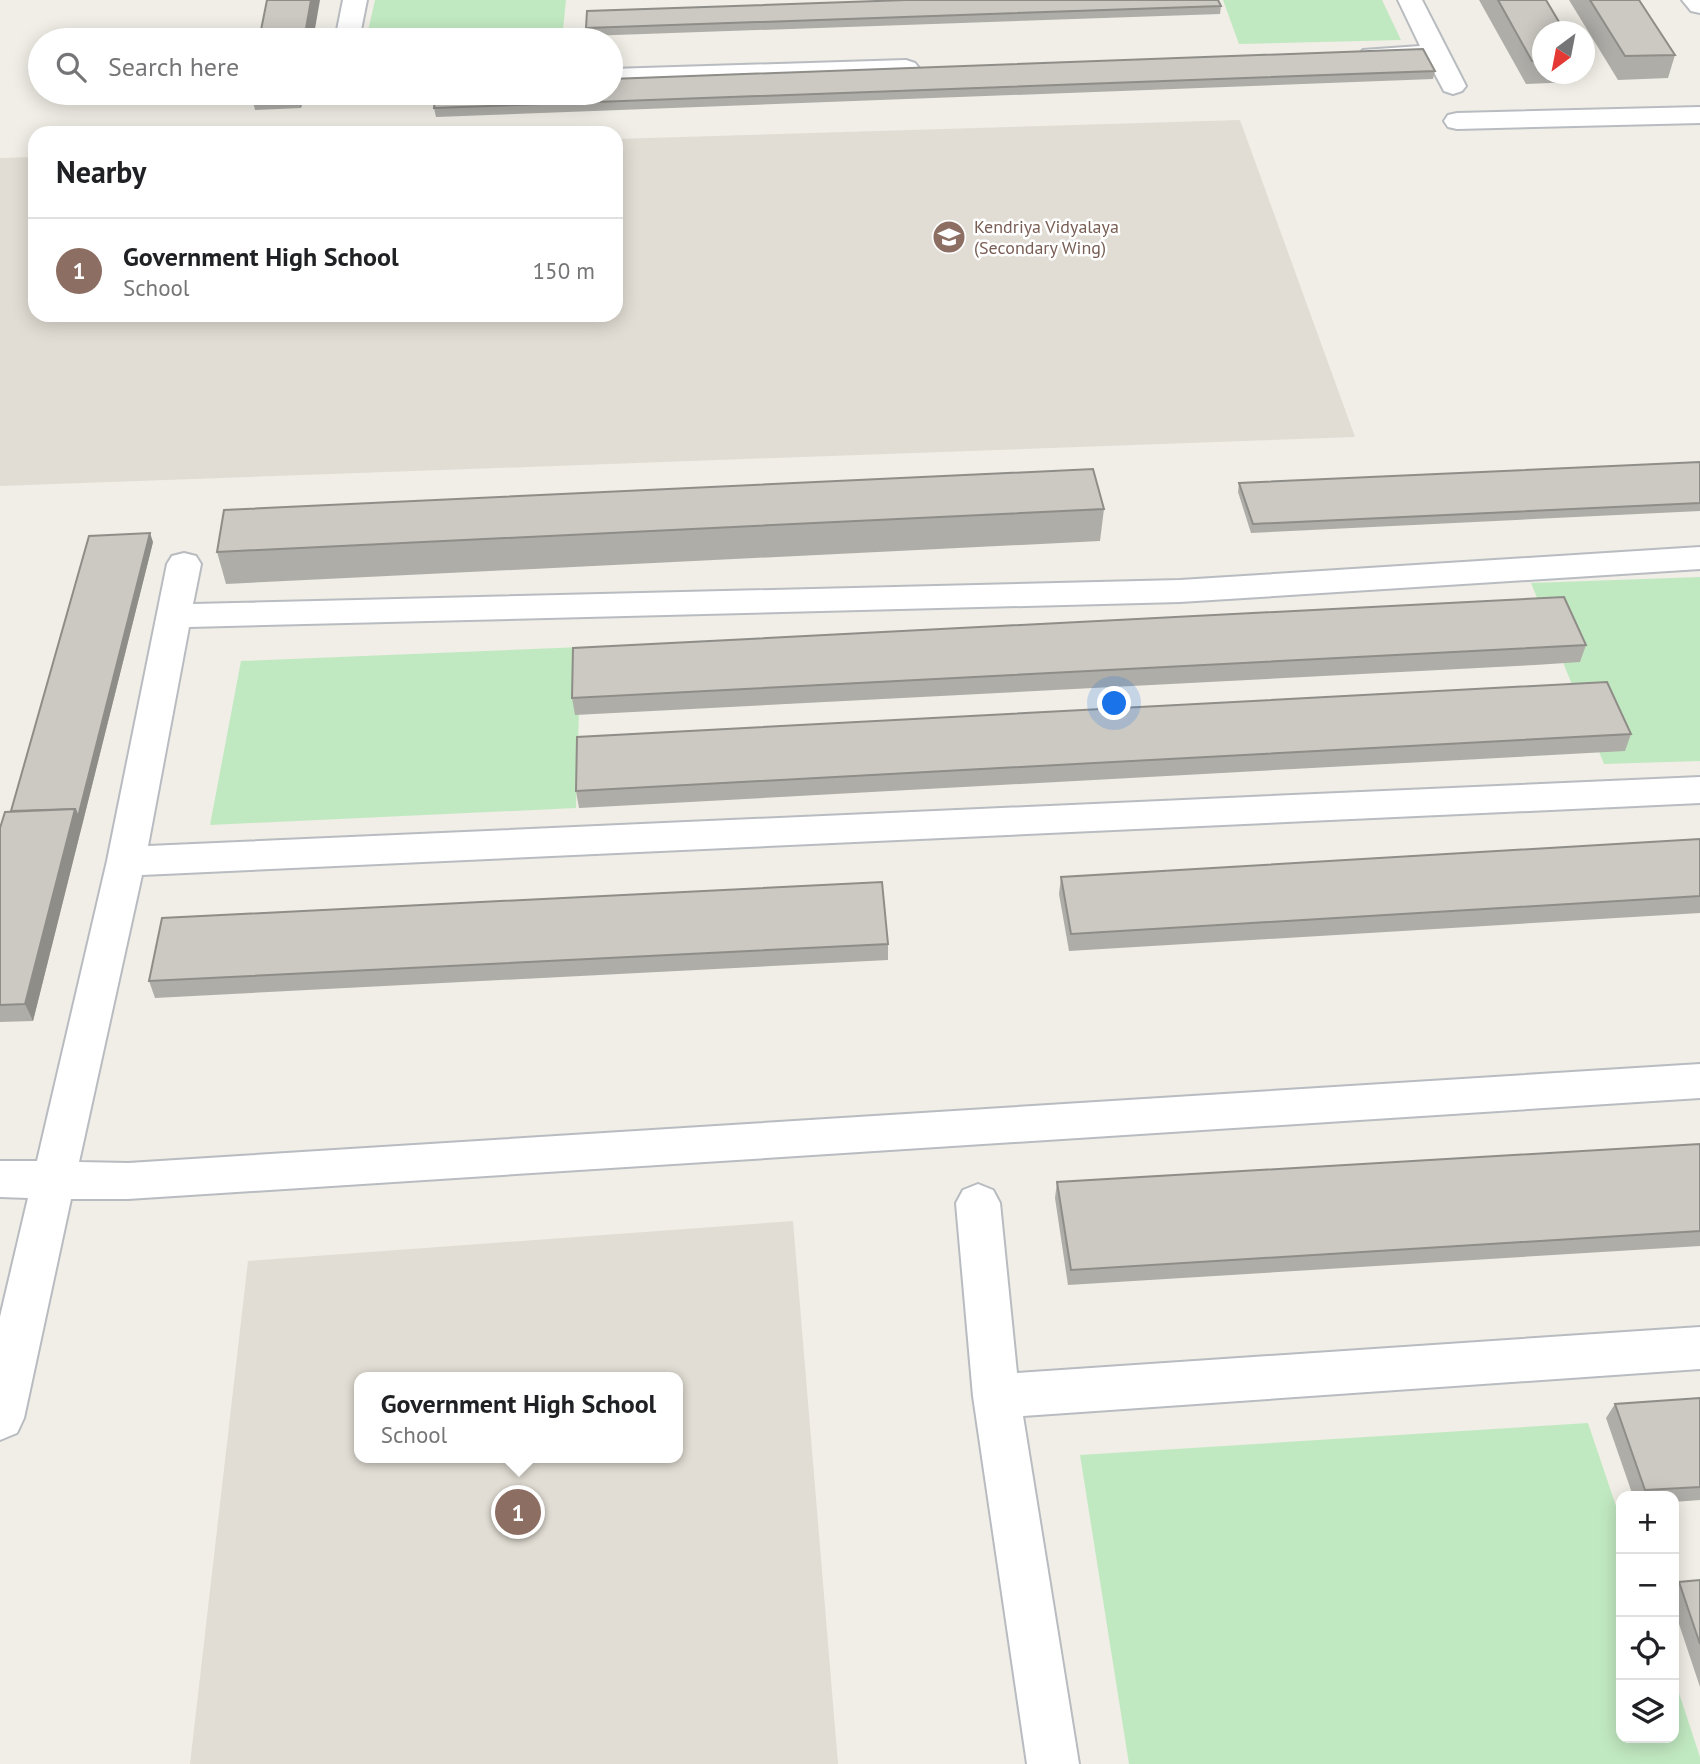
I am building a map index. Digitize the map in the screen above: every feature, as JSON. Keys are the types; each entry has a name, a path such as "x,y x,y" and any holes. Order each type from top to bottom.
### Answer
{"street":[{"path":"349,28 355,0"},
{"path":"1410,0 1453,86"},
{"path":"1694,0 1700,6"},
{"path":"1352,56 1436,53"},
{"path":"623,77 933,68"},
{"path":"1457,121 1700,115"},
{"path":"174,616 1180,591 1700,558"},
{"path":"0,1418 126,861 184,564"},
{"path":"126,861 1700,790"},
{"path":"0,1179 128,1181 1700,1081"},
{"path":"978,1203 996,1396 1053,1764"},
{"path":"996,1396 1700,1348"}],"shaded area":[{"name":"Kendriya Vidyalaya (Secondary Wing)","path":"1240,120 1355,437 0,486 0,158 28,157 28,322 623,322 623,139"},
{"path":"793,1221 838,1764 190,1764 248,1261"}],"green space":[{"path":"375,0 566,0 563,28 369,28"},
{"path":"1223,0 1382,0 1401,40 1239,44"},
{"path":"1700,577 1700,761 1604,764 1531,583"},
{"path":"581,647 576,808 210,825 241,661"},
{"path":"1588,1423 1616,1506 1616,1743 1679,1743 1679,1693 1700,1764 1129,1764 1080,1455"}],"building":[{"path":"267,0 311,0 306,28 261,28"},
{"path":"906,0 1218,0 1221,6 586,28 587,11"},
{"path":"1498,0 1546,0 1558,21 1532,21 1532,61"},
{"path":"1590,0 1639,0 1675,55 1625,56"},
{"path":"1423,49 1435,71 623,101 623,79"},
{"path":"434,105 515,105 434,108"},
{"path":"1700,462 1700,503 1253,524 1239,483"},
{"path":"1093,469 1104,509 217,552 224,510"},
{"path":"150,533 78,817 75,809 11,811 89,536"},
{"path":"1564,597 1586,645 572,698 573,648"},
{"path":"1607,682 1631,734 576,791 577,737"},
{"path":"75,809 25,1004 0,1005 0,828 5,812"},
{"path":"1700,839 1700,896 1071,934 1061,877"},
{"path":"882,882 888,944 149,981 162,918"},
{"path":"1700,1144 1700,1231 1071,1270 1057,1182"},
{"path":"1700,1398 1700,1487 1645,1490 1615,1404"},
{"path":"1700,1580 1700,1644 1679,1582"}],"place":[{"name":"Kendriya Vidyalaya (Secondary Wing)","path":"949,237"},
{"name":"Government High School","path":"518,1512"}]}
